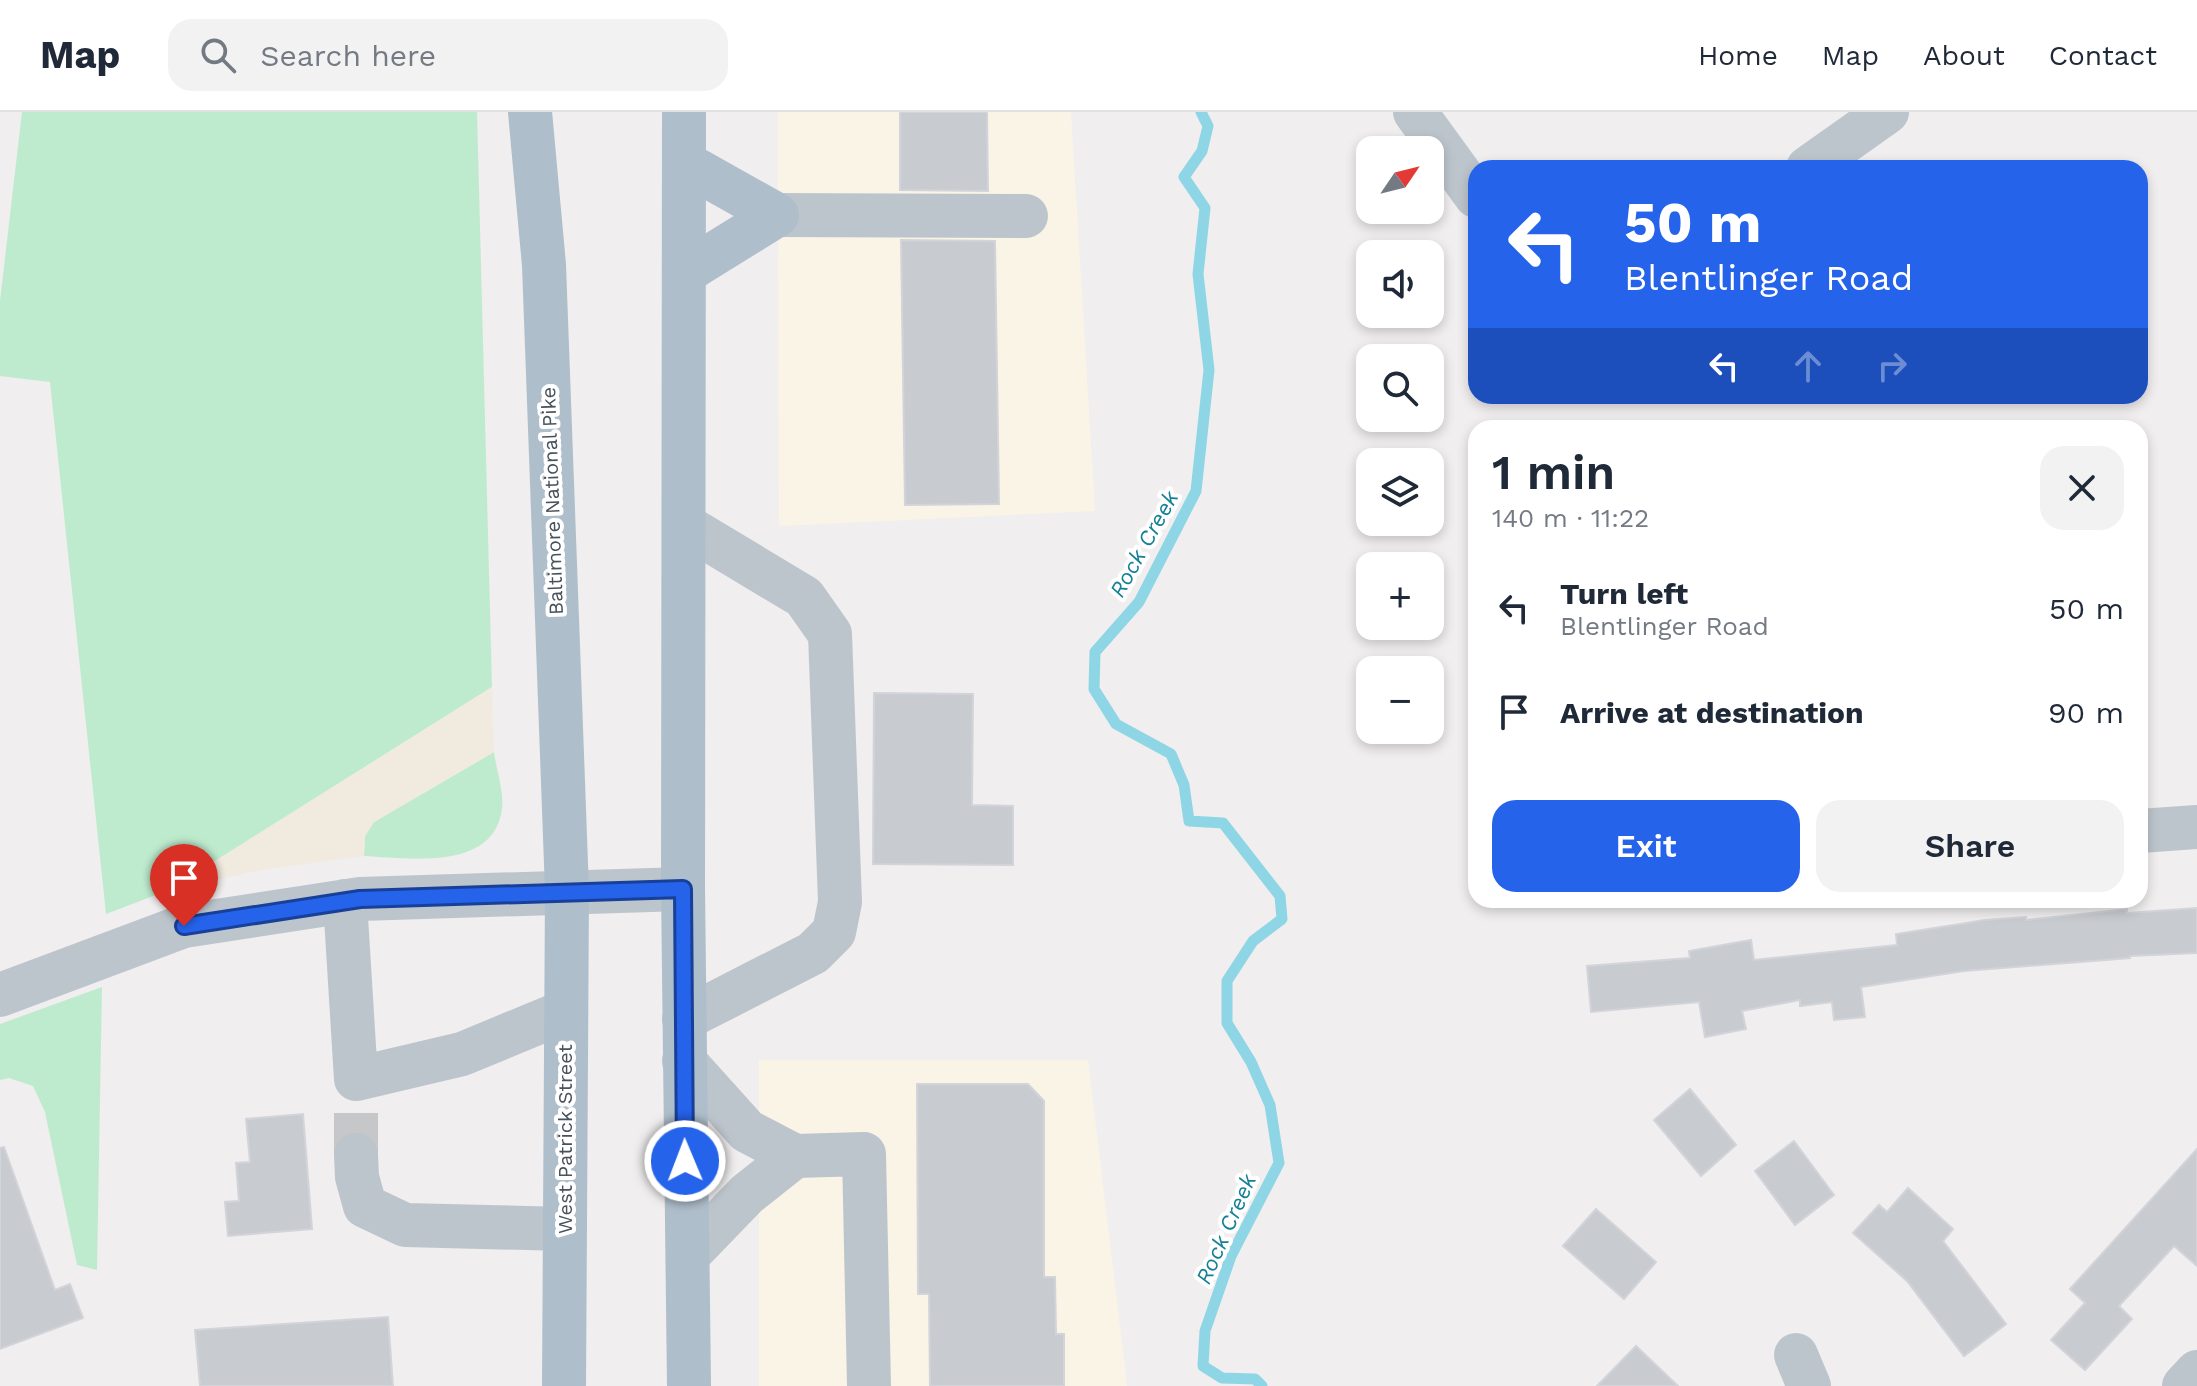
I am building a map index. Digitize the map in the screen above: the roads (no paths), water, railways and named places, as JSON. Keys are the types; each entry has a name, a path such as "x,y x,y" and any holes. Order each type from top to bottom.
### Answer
{"main road":[{"name":"Baltimore National Pike","path":"530,112 544,265 567,891"},
{"path":"684,112 683,889 689,1386"},
{"path":"685,272 777,215 686,164"},
{"name":"West Patrick Street","path":"564,1386 567,891"}],"street":[{"path":"1415,112 1468,185"},
{"path":"1819,160 1883,113"},
{"path":"777,215 1026,216"},
{"path":"684,525 804,597 830,634 840,902 834,932 813,953 684,1040 747,1131 795,1156 864,1154 869,1386"},
{"path":"2148,830 2197,827"},
{"path":"0,995 184,926 345,901 683,889"},
{"path":"345,901 357,1177 365,1206 405,1225 565,1229"},
{"path":"356,1116 462,1054 566,1011"},
{"path":"688,1255 747,1194 795,1156"},
{"path":"2184,1386 2197,1372"}],"waterway":[{"name":"Rock Creek","path":"1201,112 1208,126 1202,151 1184,177 1205,208 1198,274 1209,370 1196,491 1139,602 1095,652 1094,689 1116,724 1171,754 1184,785 1189,821 1223,823 1280,896 1282,919 1253,941 1227,981 1227,1023 1251,1062 1270,1105 1279,1163 1231,1256 1205,1331 1203,1366 1222,1378 1255,1379 1262,1386"}],"tunnel":[{"path":"356,1113 356,1155"}]}
